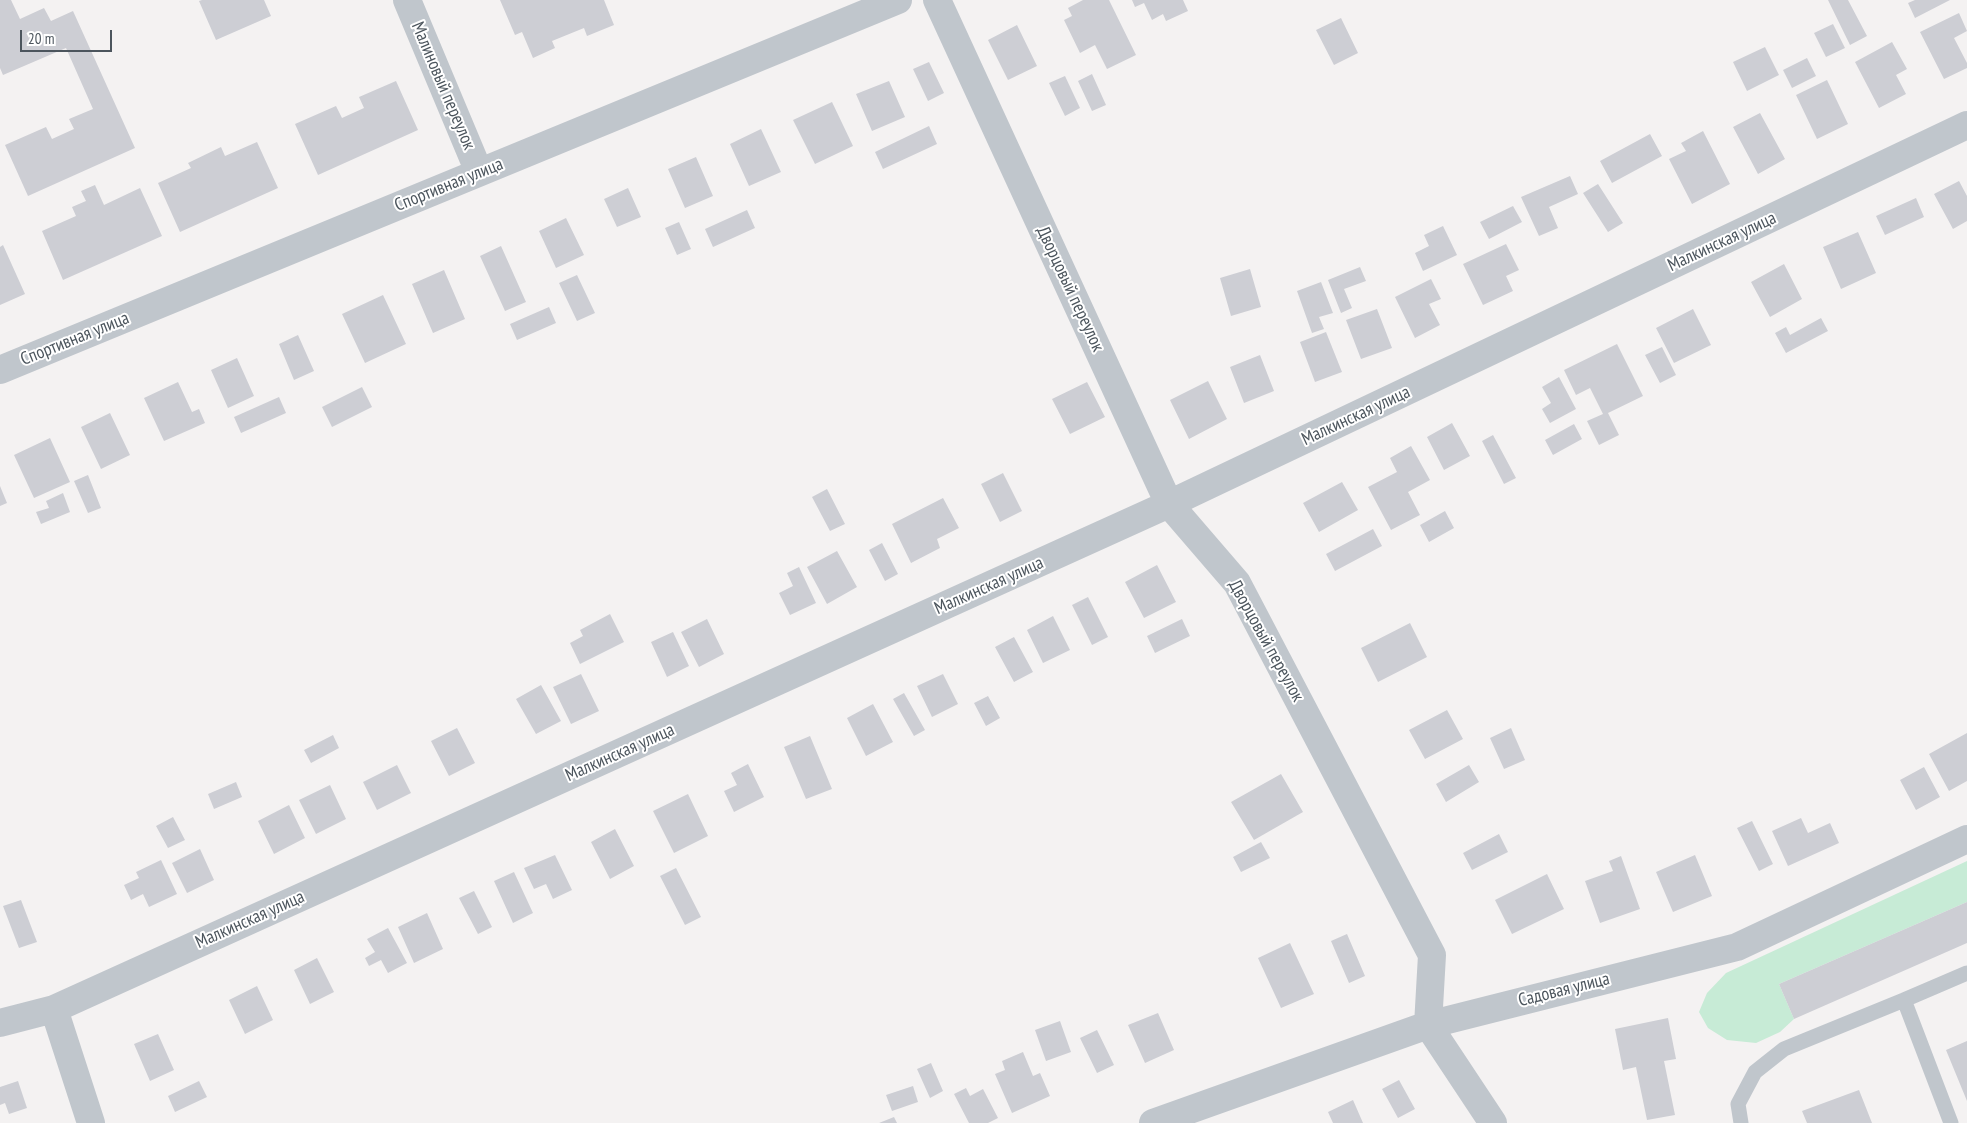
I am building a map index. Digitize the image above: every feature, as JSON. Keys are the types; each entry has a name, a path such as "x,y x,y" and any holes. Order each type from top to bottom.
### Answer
{"street":[{"name":"Малиновый переулок","path":"407,0 480,172"},
{"name":"Спортивная улица","path":"0,370 898,0"},
{"name":"Дворцовый переулок","path":"937,0 1169,504 1237,583 1432,955 1428,1025"},
{"name":"Малкинская улица","path":"0,1024 54,1009 1169,504 1967,125"},
{"name":"Садовая улица","path":"1153,1123 1428,1025 1737,947 1967,839"},
{"path":"54,1009 91,1123"},
{"path":"1428,1025 1493,1123"}],"lane":[{"path":"1741,1123 1738,1104 1755,1072 1784,1049 1967,973"},
{"path":"1904,1000 1951,1123"}],"green space":[{"path":"1967,861 1967,902 1779,984 1794,1019 1780,1032 1756,1043 1727,1040 1708,1028 1699,1012 1707,993 1726,973"}],"building":[{"path":"0,0 11,0 20,19 44,8 51,21 73,11 135,148 28,196 5,145 46,127 52,139 74,129 69,119 93,109 66,48 3,75 0,68"},
{"path":"264,0 271,16 216,40 199,1"},
{"path":"500,0 604,0 614,25 587,36 584,28 552,41 555,48 533,58 522,32 515,35"},
{"path":"1083,0 1109,0 1136,55 1107,69 1095,45 1080,53 1064,20 1072,16 1068,8"},
{"path":"1132,0 1183,0 1188,11 1166,21 1163,14 1152,20 1144,3 1135,7"},
{"path":"1828,0 1848,0 1867,36 1850,45"},
{"path":"1915,0 1950,0 1915,18 1908,3"},
{"path":"1959,13 1967,31 1954,38 1967,63 1967,68 1944,79 1920,32"},
{"path":"1341,18 1358,53 1334,65 1316,30"},
{"path":"1833,24 1845,48 1826,57 1814,33"},
{"path":"1017,25 1037,66 1008,80 988,40"},
{"path":"1892,42 1907,69 1896,75 1906,94 1879,108 1855,62"},
{"path":"1765,47 1779,75 1747,91 1733,62"},
{"path":"1807,58 1816,76 1792,88 1783,70"},
{"path":"929,62 944,93 928,101 913,69"},
{"path":"1092,74 1106,105 1092,111 1078,81"},
{"path":"1065,76 1080,108 1065,116 1049,83"},
{"path":"1827,80 1848,124 1817,139 1796,95"},
{"path":"396,81 418,130 318,175 295,124 336,106 342,118 364,108 359,97"},
{"path":"889,81 905,117 872,131 856,94"},
{"path":"832,102 853,146 815,164 793,120"},
{"path":"1760,113 1785,159 1758,174 1733,127"},
{"path":"929,126 937,144 883,169 875,152"},
{"path":"761,129 781,172 749,186 730,144"},
{"path":"1703,131 1730,184 1692,204 1669,159 1686,151 1681,143"},
{"path":"1650,134 1662,156 1612,183 1600,161"},
{"path":"257,142 278,188 180,232 158,183 191,168 188,163 221,147 225,156"},
{"path":"696,157 713,196 685,208 668,169"},
{"path":"1570,176 1578,194 1549,207 1558,228 1539,236 1521,197"},
{"path":"1959,181 1967,196 1967,221 1953,229 1934,194"},
{"path":"1598,184 1623,223 1608,232 1583,193"},
{"path":"95,185 104,205 140,188 162,236 63,280 42,231 76,216 72,207 86,201 81,191"},
{"path":"628,188 641,217 617,227 604,199"},
{"path":"1916,198 1924,217 1885,235 1876,216"},
{"path":"1513,206 1522,222 1489,239 1480,222"},
{"path":"747,210 755,228 713,247 705,229"},
{"path":"566,218 584,255 556,268 539,231"},
{"path":"679,222 691,249 677,255 665,228"},
{"path":"1443,226 1457,255 1423,271 1415,253 1429,246 1424,235"},
{"path":"1858,232 1876,273 1841,289 1823,247"},
{"path":"1506,244 1519,270 1506,276 1513,291 1483,305 1463,264"},
{"path":"3,245 25,294 0,305 0,247"},
{"path":"501,246 526,302 505,311 480,256"},
{"path":"1784,264 1802,299 1770,317 1751,282"},
{"path":"1360,267 1366,281 1344,289 1352,308 1341,313 1328,280"},
{"path":"1250,269 1261,307 1231,316 1220,278"},
{"path":"444,270 465,319 433,333 412,284"},
{"path":"577,275 595,313 577,321 559,283"},
{"path":"1431,279 1441,299 1429,304 1440,325 1415,338 1395,297"},
{"path":"1321,282 1333,313 1319,317 1324,329 1312,333 1297,291"},
{"path":"383,295 406,344 365,363 342,314"},
{"path":"549,307 556,323 517,340 510,324"},
{"path":"1377,309 1392,348 1361,359 1346,320"},
{"path":"1693,309 1711,345 1674,363 1656,328"},
{"path":"1821,318 1828,331 1786,353 1775,333 1786,327 1790,335"},
{"path":"1326,332 1342,372 1315,382 1300,342"},
{"path":"298,335 314,371 294,380 279,344"},
{"path":"1617,344 1643,396 1608,413 1619,435 1599,445 1587,421 1603,414 1590,388 1576,395 1564,370"},
{"path":"1662,347 1676,375 1660,383 1645,355"},
{"path":"1260,355 1274,391 1244,403 1230,367"},
{"path":"237,358 254,396 228,408 211,370"},
{"path":"1559,377 1576,409 1550,423 1542,409 1551,403 1542,387"},
{"path":"1208,381 1227,419 1189,439 1170,400"},
{"path":"178,382 192,412 199,409 205,423 164,441 144,398"},
{"path":"1087,382 1105,417 1070,434 1052,399"},
{"path":"362,387 372,407 332,427 322,407"},
{"path":"279,397 286,413 241,433 234,417"},
{"path":"110,413 130,455 101,469 81,427"},
{"path":"1452,423 1470,456 1444,470 1427,437"},
{"path":"1574,424 1582,439 1553,455 1545,440"},
{"path":"1493,435 1516,478 1504,484 1482,441"},
{"path":"50,438 70,482 34,498 14,455"},
{"path":"1411,446 1430,480 1408,492 1420,515 1391,530 1368,487 1397,472 1390,458"},
{"path":"1003,473 1022,511 1000,522 981,484"},
{"path":"88,475 101,508 88,513 74,481"},
{"path":"1342,482 1358,510 1319,532 1303,503"},
{"path":"0,486 7,503 0,506"},
{"path":"827,489 845,524 830,531 812,497"},
{"path":"63,493 70,512 41,524 36,512 49,508 46,501"},
{"path":"943,498 959,528 937,539 940,548 911,563 892,524"},
{"path":"1445,511 1454,528 1429,542 1420,525"},
{"path":"1373,529 1382,546 1335,571 1326,554"},
{"path":"882,543 898,574 885,581 869,550"},
{"path":"837,551 857,587 827,604 807,567"},
{"path":"1157,565 1176,602 1144,618 1125,582"},
{"path":"799,567 816,603 790,615 779,593 793,586 787,573"},
{"path":"1088,597 1108,637 1092,645 1072,605"},
{"path":"610,614 624,642 580,664 570,643 583,636 580,630"},
{"path":"1053,616 1070,650 1043,663 1027,630"},
{"path":"707,619 724,654 699,667 681,632"},
{"path":"1182,619 1190,636 1155,653 1147,636"},
{"path":"1410,623 1427,657 1378,682 1361,648"},
{"path":"673,632 689,666 667,677 651,642"},
{"path":"1014,637 1033,672 1014,682 995,647"},
{"path":"581,674 599,711 571,724 553,687"},
{"path":"943,674 958,704 932,717 917,686"},
{"path":"541,685 561,721 536,734 516,699"},
{"path":"904,693 925,730 914,736 893,699"},
{"path":"988,696 1000,718 986,726 974,703"},
{"path":"873,704 893,742 866,756 847,718"},
{"path":"1447,710 1463,739 1425,759 1409,730"},
{"path":"457,728 475,763 449,776 431,741"},
{"path":"1511,728 1525,760 1504,769 1490,738"},
{"path":"1967,733 1967,781 1949,791 1929,754"},
{"path":"333,735 339,748 311,763 304,750"},
{"path":"810,736 832,789 806,799 784,747"},
{"path":"748,764 764,797 734,812 724,791 737,785 731,773"},
{"path":"397,765 411,793 377,810 363,782"},
{"path":"1469,765 1479,782 1446,802 1436,784"},
{"path":"1924,767 1940,797 1916,810 1900,780"},
{"path":"1281,774 1303,812 1254,840 1231,802"},
{"path":"236,782 242,797 214,809 208,794"},
{"path":"330,785 346,819 316,834 299,800"},
{"path":"688,794 708,836 674,853 653,811"},
{"path":"289,805 305,838 274,854 258,821"},
{"path":"173,817 185,840 168,848 156,826"},
{"path":"1801,818 1808,833 1830,823 1839,843 1788,866 1772,831"},
{"path":"1752,821 1773,864 1759,871 1737,828"},
{"path":"615,829 634,866 610,879 591,842"},
{"path":"1499,834 1508,852 1472,870 1463,853"},
{"path":"1261,842 1270,858 1241,872 1233,857"},
{"path":"200,849 214,880 187,893 172,863"},
{"path":"555,855 572,890 553,899 546,884 534,889 524,868"},
{"path":"1695,855 1712,896 1673,912 1656,872"},
{"path":"1621,856 1640,909 1600,923 1585,881 1613,871 1609,861"},
{"path":"161,860 177,894 149,907 143,894 131,900 124,885 139,878 136,872"},
{"path":"676,868 701,917 685,925 660,876"},
{"path":"514,872 533,913 513,923 494,881"},
{"path":"1547,874 1564,909 1512,934 1495,900"},
{"path":"474,891 492,927 478,934 459,898"},
{"path":"21,900 37,942 19,948 3,906"},
{"path":"1967,902 1967,943 1794,1019 1779,984"},
{"path":"427,913 443,949 414,963 398,927"},
{"path":"388,928 407,963 388,973 381,960 369,966 365,958 375,952 367,939"},
{"path":"1347,934 1365,976 1349,983 1331,941"},
{"path":"1290,943 1314,994 1281,1008 1258,958"},
{"path":"317,958 334,992 310,1004 294,970"},
{"path":"257,986 273,1020 245,1034 229,1000"},
{"path":"1158,1013 1174,1050 1145,1063 1128,1025"},
{"path":"1668,1018 1676,1059 1664,1061 1675,1115 1647,1120 1636,1067 1623,1070 1615,1029"},
{"path":"1060,1021 1071,1052 1046,1061 1035,1030"},
{"path":"1097,1030 1114,1065 1097,1073 1080,1038"},
{"path":"158,1034 174,1070 150,1081 134,1044"},
{"path":"1967,1041 1967,1101 1946,1050"},
{"path":"1023,1052 1033,1076 1040,1073 1050,1096 1012,1113 995,1074 1005,1070 1002,1061"},
{"path":"931,1063 943,1091 930,1098 917,1069"},
{"path":"1399,1080 1415,1109 1398,1118 1382,1089"},
{"path":"18,1081 27,1108 9,1114 5,1103 0,1105 0,1087"},
{"path":"199,1081 207,1097 175,1112 168,1096"},
{"path":"913,1086 918,1102 892,1111 886,1095"},
{"path":"966,1088 970,1096 983,1089 998,1118 988,1123 969,1123 954,1094"},
{"path":"1859,1090 1872,1123 1807,1123 1802,1111"},
{"path":"1353,1100 1363,1123 1333,1123 1328,1112"},
{"path":"894,1117 897,1123 879,1123"}]}
